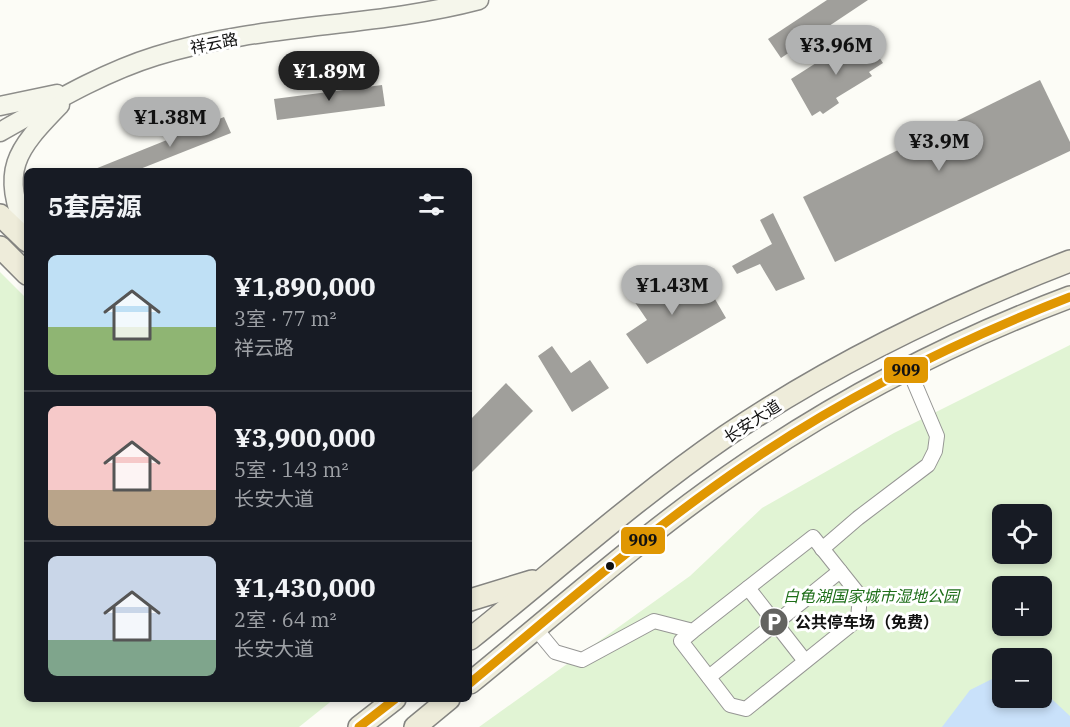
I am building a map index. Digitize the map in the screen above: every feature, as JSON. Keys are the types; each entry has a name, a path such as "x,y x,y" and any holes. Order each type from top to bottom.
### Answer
{"main road":[{"name":"祥云路","path":"0,132 74,91 129,66 182,49 243,37 429,10 479,0"},
{"path":"0,106 74,91"},
{"path":"24,228 15,214 9,196 7,180 10,164 16,149 74,91"},
{"path":"0,215 24,238"},
{"path":"0,247 24,271"},
{"path":"0,252 24,271"},
{"name":"长安大道","path":"472,637 662,483 727,436 788,398 927,322 1015,282 1070,261"},
{"name":"长安大道","path":"472,678 696,500 748,463 909,370 979,334 1070,297"},
{"path":"472,599 544,577"},
{"path":"353,727 368,702"},
{"path":"359,727 391,702"},
{"path":"415,727 445,702"}],"street":[{"path":"822,549 858,518 928,465 935,451 937,436 909,370"},
{"path":"813,537 822,549 860,596 858,619 746,709 730,705 681,641 813,537"},
{"path":"709,677 840,571"},
{"path":"748,588 805,661"},
{"path":"536,628 555,652 582,660 654,621 693,631"}],"green space":[{"path":"0,272 24,296 24,702 330,702 299,727 0,727"},
{"name":"白龟湖国家城市湿地公园","path":"1070,345 1070,727 479,727 690,576 762,508 894,433"}],"water":[{"path":"992,679 992,708 1052,708 1052,699 1070,716 1070,727 942,727 970,690"}],"building":[{"path":"827,0 868,0 781,58 768,39"},
{"path":"865,36 883,63 869,72 872,76 836,98 839,103 823,114 820,111 812,116 791,79 827,56 829,60"},
{"path":"1040,80 1070,142 1070,151 835,262 803,197"},
{"path":"382,85 385,106 277,120 274,99"},
{"path":"224,117 231,133 143,168 97,168"},
{"path":"773,213 805,279 776,291 760,264 737,274 732,266 772,244 760,220"},
{"path":"672,269 686,293 705,282 726,318 647,364 626,334 647,320 630,295"},
{"path":"552,346 571,373 590,360 609,388 572,412 538,356"},
{"path":"506,383 533,411 472,472 472,418"}],"transit line":[{"name":"909","path":"472,681 676,515 786,438 904,371 986,332 1070,297"},
{"name":"909","path":"359,727 391,702"}],"place":[{"name":"公共停车场（免费）","path":"774,622"}]}
